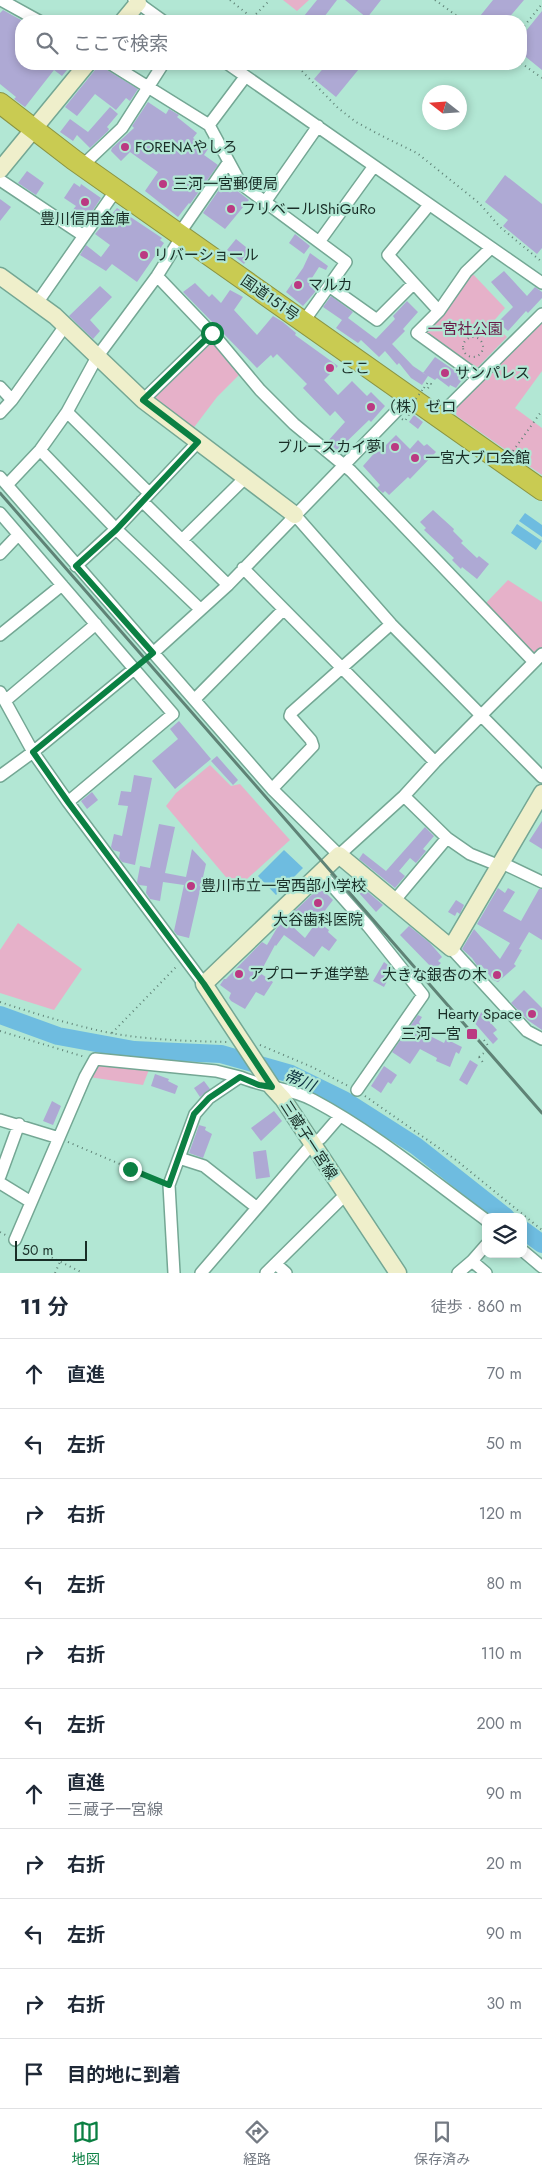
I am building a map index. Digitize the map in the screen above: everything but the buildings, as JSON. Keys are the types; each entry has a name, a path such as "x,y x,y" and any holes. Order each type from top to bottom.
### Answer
{"highway":[{"name":"国道151号","path":"0,103 82,166 416,398 438,417 542,490"}],"main road":[{"path":"127,15 136,2"},
{"path":"0,170 32,129 83,70"},
{"path":"0,276 65,326 143,400 295,515"},
{"path":"204,984 339,855 451,948 542,793"},
{"name":"三蔵子一宮線","path":"204,984 398,1273"}],"street":[{"path":"0,0 28,15"},
{"path":"136,2 154,15"},
{"path":"121,70 209,125 241,184 346,262 304,321"},
{"path":"82,166 122,128 159,70"},
{"path":"236,70 542,283"},
{"path":"209,125 245,76"},
{"path":"265,202 318,126"},
{"path":"157,276 212,333 274,404 294,424 351,471 538,658 404,796 339,855 272,788 195,698 76,566 4,481 40,450 68,412 97,357 157,276 228,162"},
{"path":"319,242 374,166"},
{"path":"0,180 84,236"},
{"path":"37,303 116,190"},
{"path":"429,205 388,255 439,311"},
{"path":"478,377 416,333 439,311 466,272 491,248"},
{"path":"329,286 377,320 413,284"},
{"path":"438,417 542,314"},
{"path":"0,413 12,400 65,326"},
{"path":"143,400 212,333"},
{"path":"0,387 12,400"},
{"path":"153,653 228,585 344,466 416,398"},
{"path":"68,412 146,497 182,540 228,585"},
{"path":"76,566 116,530 198,442"},
{"path":"40,450 116,530 200,610"},
{"path":"182,540 245,478"},
{"path":"0,513 174,714 68,802"},
{"path":"295,515 391,624 482,714 542,777"},
{"path":"0,554 18,535"},
{"path":"244,568 283,610 435,762"},
{"path":"0,635 62,585"},
{"path":"195,698 283,610"},
{"path":"96,624 2,697 33,752 68,802 204,984"},
{"path":"272,788 313,746 311,740 290,716 291,713 391,624"},
{"path":"0,776 33,752 134,669"},
{"path":"404,796 447,838 470,854 542,882"},
{"path":"395,900 447,838"},
{"path":"320,872 368,926 423,995 357,1090"},
{"path":"451,948 526,1031 542,1039"},
{"path":"15,1240 94,1059 216,1071 240,1077 259,1085 270,1083 312,1100 401,1156 482,1217"},
{"path":"174,1273 169,1185 192,1121 199,1108 209,1098 240,1077"},
{"path":"201,1273 256,1207 312,1144 321,1138 340,1116"},
{"path":"0,1120 19,1124 59,1138"},
{"path":"0,1176 3,1159 19,1124"},
{"path":"179,1158 204,1166 256,1207"},
{"path":"0,1183 32,1202"},
{"path":"266,1273 344,1195"},
{"path":"458,1273 482,1250"},
{"path":"527,1254 542,1267"},
{"path":"472,1261 486,1273"},
{"path":"276,1264 286,1273"}],"path":[{"path":"230,0 250,15"},
{"path":"255,15 270,0"},
{"path":"434,0 455,15"},
{"path":"527,23 542,4"},
{"path":"527,67 542,78"},
{"path":"301,70 338,108 373,132 418,152 479,203 500,228 542,262"},
{"path":"472,337 480,340 483,349 480,355 472,358 466,356 462,350 466,340 472,337"},
{"path":"510,456 540,412"},
{"path":"112,1033 185,958"},
{"path":"0,1031 94,1059"},
{"path":"484,1040 490,1048 479,1057 485,1065"},
{"path":"59,1138 169,1185"},
{"path":"15,1240 83,1273"},
{"path":"55,1273 60,1262"}],"green space":[{"path":"283,0 309,0 297,11"},
{"name":"一宮社公園","path":"471,272 505,308 492,323 507,337 474,369 424,334"},
{"path":"542,320 542,371 515,408 542,428 542,475 457,416 455,412 460,400 517,348"},
{"path":"214,340 241,373 217,397 192,430 152,397 209,341"},
{"path":"508,580 542,602 542,647 535,654 484,605"},
{"path":"210,765 231,786 240,784 290,840 236,889 166,806 176,793"},
{"path":"18,923 82,969 54,1010 0,993 0,950"},
{"path":"95,1063 150,1067 143,1085 89,1077"}],"water":[{"path":"525,513 542,525 542,537 519,521"},
{"path":"517,524 542,541 536,550 511,533"},
{"path":"284,850 303,868 276,895 258,876"}],"waterway":[{"name":"帯川","path":"0,1015 58,1036 134,1050 221,1054 291,1074 344,1100 416,1146 501,1213"},
{"name":"帯川","path":"527,1233 542,1244"}],"railway":[{"path":"0,493 542,1113"}],"place":[{"name":"FORENAやしろ","path":"125,147"},
{"name":"三河一宮郵便局","path":"163,184"},
{"name":"豊川信用金庫","path":"85,202"},
{"name":"フリベールIShiGuRo","path":"231,209"},
{"name":"リバーショール","path":"144,255"},
{"name":"マルカ","path":"298,285"},
{"name":"ここ","path":"330,368"},
{"name":"サンパレス","path":"445,373"},
{"name":"（株）ゼロ","path":"371,407"},
{"name":"ブルースカイ夢I","path":"395,447"},
{"name":"一宮大ブロ会館","path":"415,458"},
{"name":"豊川市立一宮西部小学校","path":"191,886"},
{"name":"大谷歯科医院","path":"318,903"},
{"name":"アプローチ進学塾","path":"239,974"},
{"name":"大きな銀杏の木","path":"497,975"},
{"name":"Hearty Space","path":"532,1014"},
{"name":"三河一宮","path":"472,1034"}],"route":[{"path":"130,1169 169,1185 194,1114 202,1104 240,1077 259,1085 272,1087 248,1047 204,984 118,871 33,752 153,653 76,566 116,530 198,442 143,400 212,333"}]}
